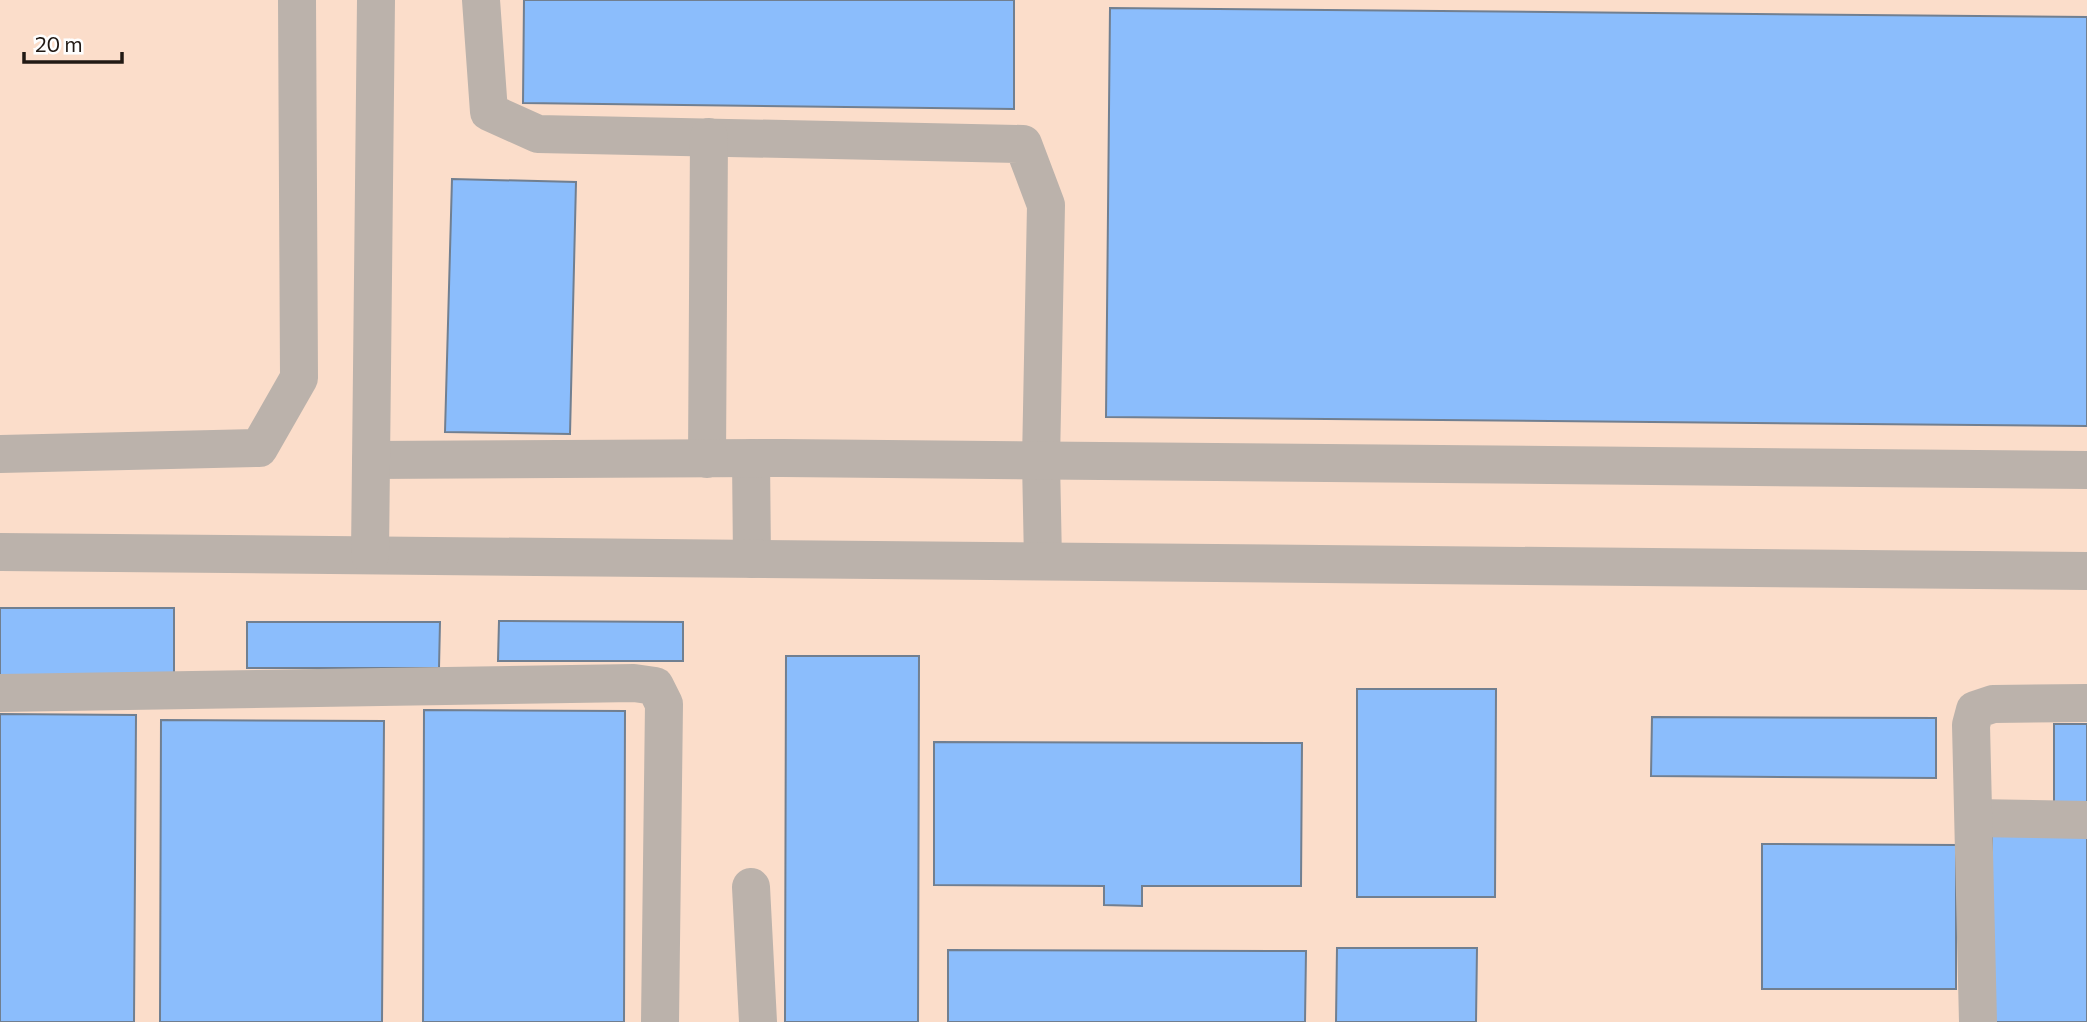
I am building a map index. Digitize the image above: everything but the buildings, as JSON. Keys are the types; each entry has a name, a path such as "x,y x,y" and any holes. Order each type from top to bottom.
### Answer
{"lane":[{"path":"0,454 259,449 299,378 297,0"},
{"path":"370,555 376,0"},
{"path":"481,0 489,112 538,134 1023,144 1046,205 1041,461 1043,561"},
{"path":"707,459 709,137"},
{"path":"371,460 751,458 2087,470"},
{"path":"751,458 752,559"},
{"path":"0,552 2087,571"},
{"path":"0,693 634,683 655,686 664,704 660,1022"},
{"path":"1978,1022 1971,725 1975,710 1993,704 2087,704"},
{"path":"1973,818 2087,820"},
{"path":"751,887 758,1022"}],"shaded area":[{"path":"0,0 2087,0 2087,1022 0,1022"}]}
